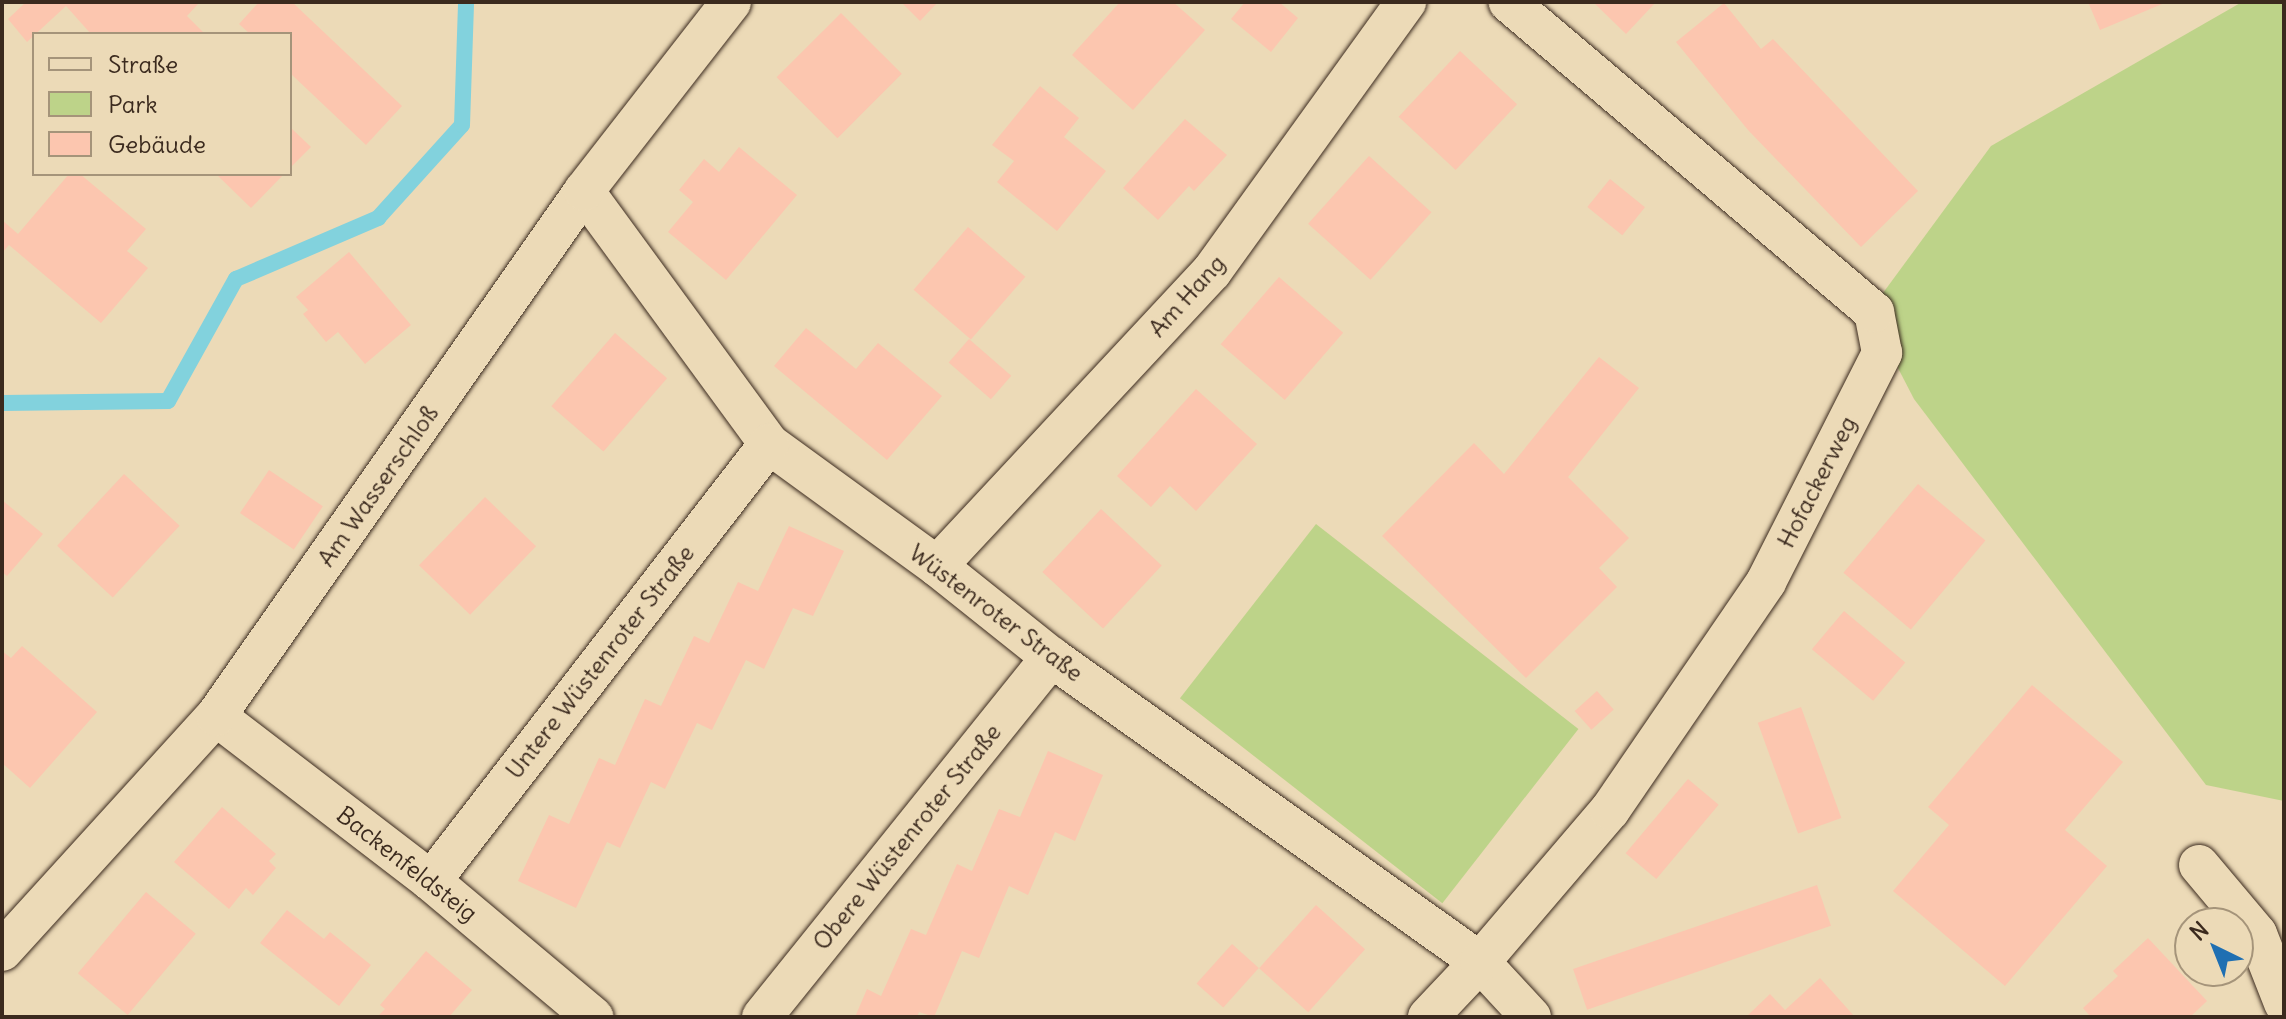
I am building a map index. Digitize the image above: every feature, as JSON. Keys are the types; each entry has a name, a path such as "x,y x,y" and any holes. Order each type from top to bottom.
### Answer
{"street":[{"name":"Am Wasserschloß","path":"2,951 216,716 584,191 731,2"},
{"name":"Am Hang","path":"937,566 1212,271 1406,2"},
{"name":"Hofackerweg","path":"1428,1017 1480,962 1610,810 1766,582 1882,353 1874,312 1509,2"},
{"name":"Wüstenroter Straße","path":"584,191 769,444 937,566 1051,657 1480,962 1531,1017"},
{"name":"Untere Wüstenroter Straße","path":"431,881 769,444"},
{"name":"Obere Wüstenroter Straße","path":"762,1017 1051,657"},
{"name":"Backenfeldsteig","path":"216,716 431,881 593,1017"},
{"path":"2199,865 2257,934 2284,1003"}],"green space":[{"path":"2242,2 2284,2 2284,801 2206,785 1914,399 1869,312 1991,146"},
{"path":"1316,524 1578,729 1442,903 1180,698"}],"building":[{"path":"26,2 195,2 198,4 187,16 203,32 89,32 66,6 38,32 32,32 32,37 27,42 8,19"},
{"path":"259,2 292,2 402,106 366,145 292,75 292,32 248,32 239,24"},
{"path":"901,2 938,2 920,21"},
{"path":"1120,2 1173,2 1205,30 1133,110 1072,55"},
{"path":"1245,2 1279,2 1298,18 1271,52 1231,19"},
{"path":"1593,2 1656,2 1626,34"},
{"path":"2088,2 2167,2 2100,30"},
{"path":"1724,3 1761,49 1773,39 1918,191 1861,247 1748,130 1676,42"},
{"path":"841,13 902,74 837,138 777,77"},
{"path":"1460,51 1517,104 1456,170 1399,117"},
{"path":"1040,86 1079,118 1064,137 1106,171 1057,231 997,182 1014,161 992,145"},
{"path":"1185,119 1227,155 1194,191 1189,186 1158,220 1123,188"},
{"path":"292,129 311,147 292,166"},
{"path":"739,147 797,195 726,280 668,232 693,202 679,190 704,159 719,172"},
{"path":"1369,156 1431,212 1371,280 1308,224"},
{"path":"67,176 82,176 146,229 127,251 148,268 101,323 9,245 2,253 2,220 18,234"},
{"path":"218,176 282,176 251,208"},
{"path":"1610,179 1645,207 1622,235 1587,207"},
{"path":"968,227 1025,277 971,340 914,290"},
{"path":"349,252 411,325 365,364 338,332 326,342 303,314 308,310 296,297"},
{"path":"1279,277 1343,333 1285,400 1221,344"},
{"path":"806,328 856,369 878,343 942,396 887,460 774,366"},
{"path":"615,333 667,378 603,451 551,406"},
{"path":"969,339 1011,376 991,399 949,362"},
{"path":"1599,357 1639,388 1568,477 1629,538 1599,568 1617,587 1526,678 1382,536 1474,443 1504,474"},
{"path":"1196,389 1257,444 1196,511 1170,486 1151,507 1117,476"},
{"path":"269,470 323,506 294,549 240,513"},
{"path":"124,474 180,526 113,598 57,546"},
{"path":"1918,484 1985,541 1911,629 1843,573"},
{"path":"485,497 536,546 470,615 419,565"},
{"path":"2,500 43,534 7,576 2,572"},
{"path":"1101,509 1162,566 1103,629 1042,572"},
{"path":"789,526 844,551 813,616 793,608 764,669 746,660 712,730 697,723 665,789 651,782 620,848 607,842 576,908 518,881 549,815 569,824 599,758 615,765 645,699 661,706 694,636 709,643 738,582 758,591"},
{"path":"1844,611 1905,662 1873,701 1812,649"},
{"path":"22,646 97,712 30,788 2,763 2,651 11,658"},
{"path":"2032,685 2123,762 2065,830 2107,866 2005,986 1893,891 1949,825 1928,807"},
{"path":"1597,691 1614,710 1591,730 1575,711"},
{"path":"1801,707 1841,818 1798,834 1758,723"},
{"path":"1048,751 1103,775 1075,841 1055,832 1028,895 1009,886 979,958 962,951 934,1017 919,1012 917,1017 855,1017 867,989 881,996 911,929 926,935 957,864 972,871 999,809 1020,817"},
{"path":"1688,779 1719,805 1656,879 1626,853"},
{"path":"222,807 276,854 269,861 276,868 253,895 246,888 229,909 174,862"},
{"path":"1817,885 1831,926 1587,1010 1573,969"},
{"path":"146,892 196,934 128,1015 78,973"},
{"path":"1316,905 1365,949 1308,1012 1259,968"},
{"path":"287,910 324,939 330,932 371,965 339,1006 260,943"},
{"path":"2148,938 2174,966 2174,987 2194,987 2207,1001 2190,1017 2086,1017 2089,1015 2083,1008 2118,976 2113,971"},
{"path":"1232,944 1259,968 1223,1007 1197,983"},
{"path":"426,951 472,990 449,1017 377,1017 385,1009 380,1005"},
{"path":"1820,978 1855,1017 1746,1017 1770,994 1785,1010"}],"waterway":[{"path":"2,403 168,401 236,279 378,218 462,125 466,2"}]}
